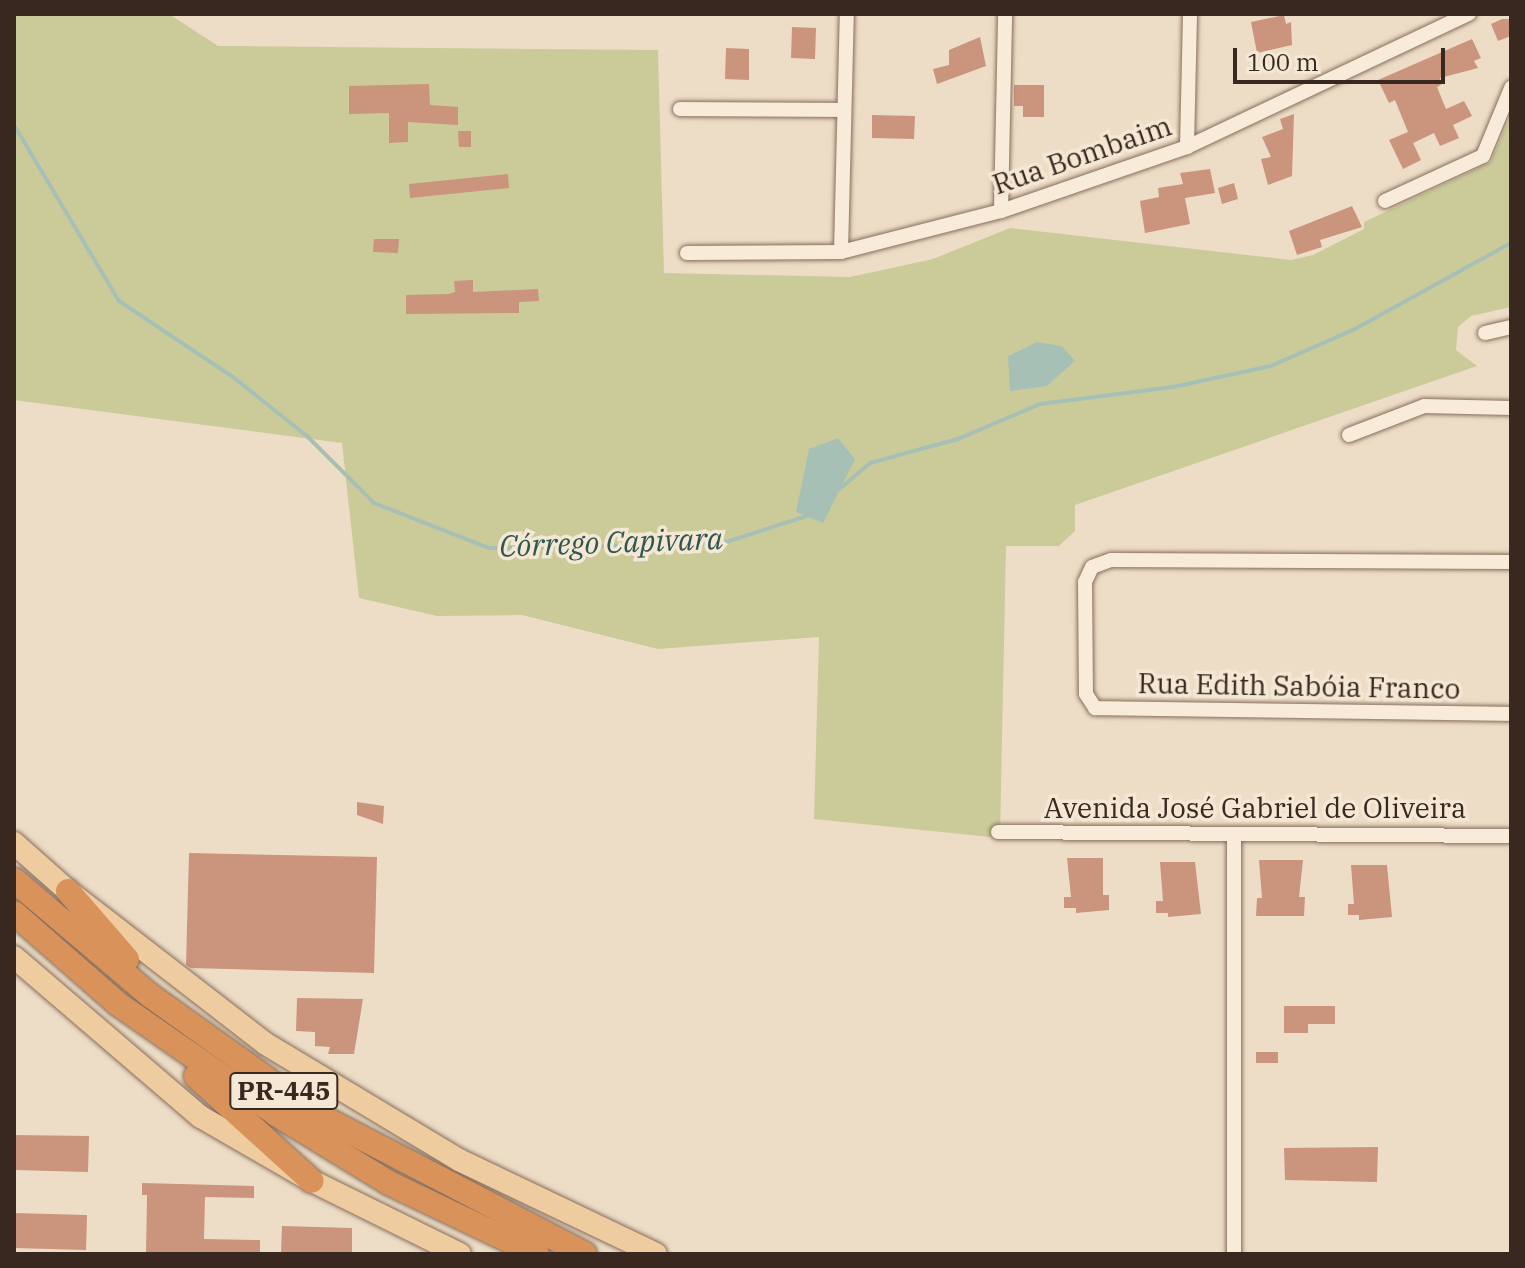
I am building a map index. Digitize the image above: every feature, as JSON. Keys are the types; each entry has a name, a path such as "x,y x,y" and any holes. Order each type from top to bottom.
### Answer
{"highway":[{"name":"PR-445","path":"14,880 171,1009 316,1114 585,1254"},
{"path":"68,891 171,1009"},
{"name":"PR-445","path":"14,913 118,1004 228,1083 389,1183 537,1254"},
{"path":"118,1004 312,1181"}],"main road":[{"path":"14,843 68,891 266,1044 459,1160 656,1254"},
{"path":"14,957 201,1117 312,1181 460,1254"}],"street":[{"path":"841,252 847,14"},
{"path":"1001,211 1005,14"},
{"path":"1187,147 1190,14"},
{"name":"Rua Bombaim","path":"687,253 841,252 1001,211 1187,147 1469,14"},
{"path":"1385,201 1483,156 1511,88"},
{"path":"680,109 844,110"},
{"path":"1485,333 1511,327"},
{"path":"1349,435 1424,406 1511,408"},
{"name":"Rua Edith Sabóia Franco","path":"1511,562 1111,560 1092,567 1085,582 1088,703 1104,710 1511,714"},
{"name":"Avenida José Gabriel de Oliveira","path":"998,832 1511,836"},
{"path":"1234,835 1234,1254"}],"green space":[{"path":"14,14 169,14 218,46 658,50 664,273 850,277 933,259 1010,228 1291,260 1313,255 1364,229 1364,222 1491,162 1511,115 1511,307 1471,316 1458,327 1456,350 1477,366 1075,505 1075,531 1059,546 1006,546 1000,838 814,819 819,637 658,649 522,615 437,616 359,598 342,443 14,400"}],"shaded area":[{"path":"1037,342 1062,346 1075,361 1047,386 1010,391 1008,356"},
{"path":"838,438 855,459 823,523 796,512 809,449"}],"building":[{"path":"1284,15 1286,24 1291,22 1292,45 1257,53 1251,22"},
{"path":"1511,19 1511,36 1498,41 1491,24"},
{"path":"792,27 816,28 815,59 791,58"},
{"path":"980,37 986,66 937,84 933,69 949,65 949,50"},
{"path":"1472,39 1481,58 1474,61 1478,68 1440,78 1442,84 1437,87 1446,109 1464,101 1472,116 1453,125 1459,138 1440,146 1434,133 1413,143 1421,160 1403,169 1389,140 1408,132 1395,100 1389,103 1378,80"},
{"path":"726,48 749,49 749,80 725,79"},
{"path":"429,84 430,105 458,107 458,125 408,122 408,142 389,143 389,113 349,114 349,86"},
{"path":"1014,85 1044,85 1044,117 1023,117 1023,106 1014,106"},
{"path":"1294,114 1292,176 1268,185 1261,159 1271,157 1262,137 1283,129 1280,119"},
{"path":"872,115 915,116 914,139 872,138"},
{"path":"458,131 471,131 471,147 459,147"},
{"path":"1210,169 1215,193 1185,198 1190,224 1145,233 1140,201 1159,197 1158,188 1183,184 1180,173"},
{"path":"508,174 509,188 410,198 409,184"},
{"path":"1234,183 1238,199 1222,204 1218,188"},
{"path":"1352,206 1362,227 1320,240 1322,247 1297,255 1289,231"},
{"path":"374,239 399,239 398,253 373,252"},
{"path":"473,280 473,292 538,289 539,301 519,302 519,313 406,314 406,295 448,294 455,292 454,281"},
{"path":"357,802 384,806 383,824 357,815"},
{"path":"189,853 377,857 374,973 191,968 186,965"},
{"path":"1067,858 1103,858 1103,895 1109,895 1109,910 1076,913 1076,908 1064,908 1064,897 1071,897"},
{"path":"1259,860 1303,860 1299,897 1305,897 1304,916 1256,916 1257,898 1262,898"},
{"path":"1160,862 1195,862 1201,914 1168,917 1168,913 1156,913 1156,901 1163,901"},
{"path":"1351,865 1387,865 1392,917 1359,920 1359,915 1348,915 1348,904 1354,904"},
{"path":"297,998 363,999 354,1054 328,1054 330,1047 315,1046 315,1032 296,1031"},
{"path":"1284,1006 1335,1006 1335,1024 1308,1024 1308,1033 1284,1033"},
{"path":"1256,1052 1278,1052 1278,1063 1256,1063"},
{"path":"14,1135 89,1136 88,1172 14,1170"},
{"path":"1378,1147 1377,1182 1285,1180 1284,1148"},
{"path":"142,1183 254,1186 254,1198 205,1197 204,1239 260,1240 260,1254 146,1254 147,1195 142,1195"},
{"path":"14,1213 87,1215 86,1250 14,1248"},
{"path":"282,1226 352,1228 352,1254 281,1254"}],"waterway":[{"name":"Córrego Capivara","path":"14,125 119,301 233,377 307,436 374,503 489,548 720,544 810,515"},
{"name":"Córrego Capivara","path":"837,491 870,463 958,439 1040,404 1173,387 1271,366 1355,329 1511,243"}]}
